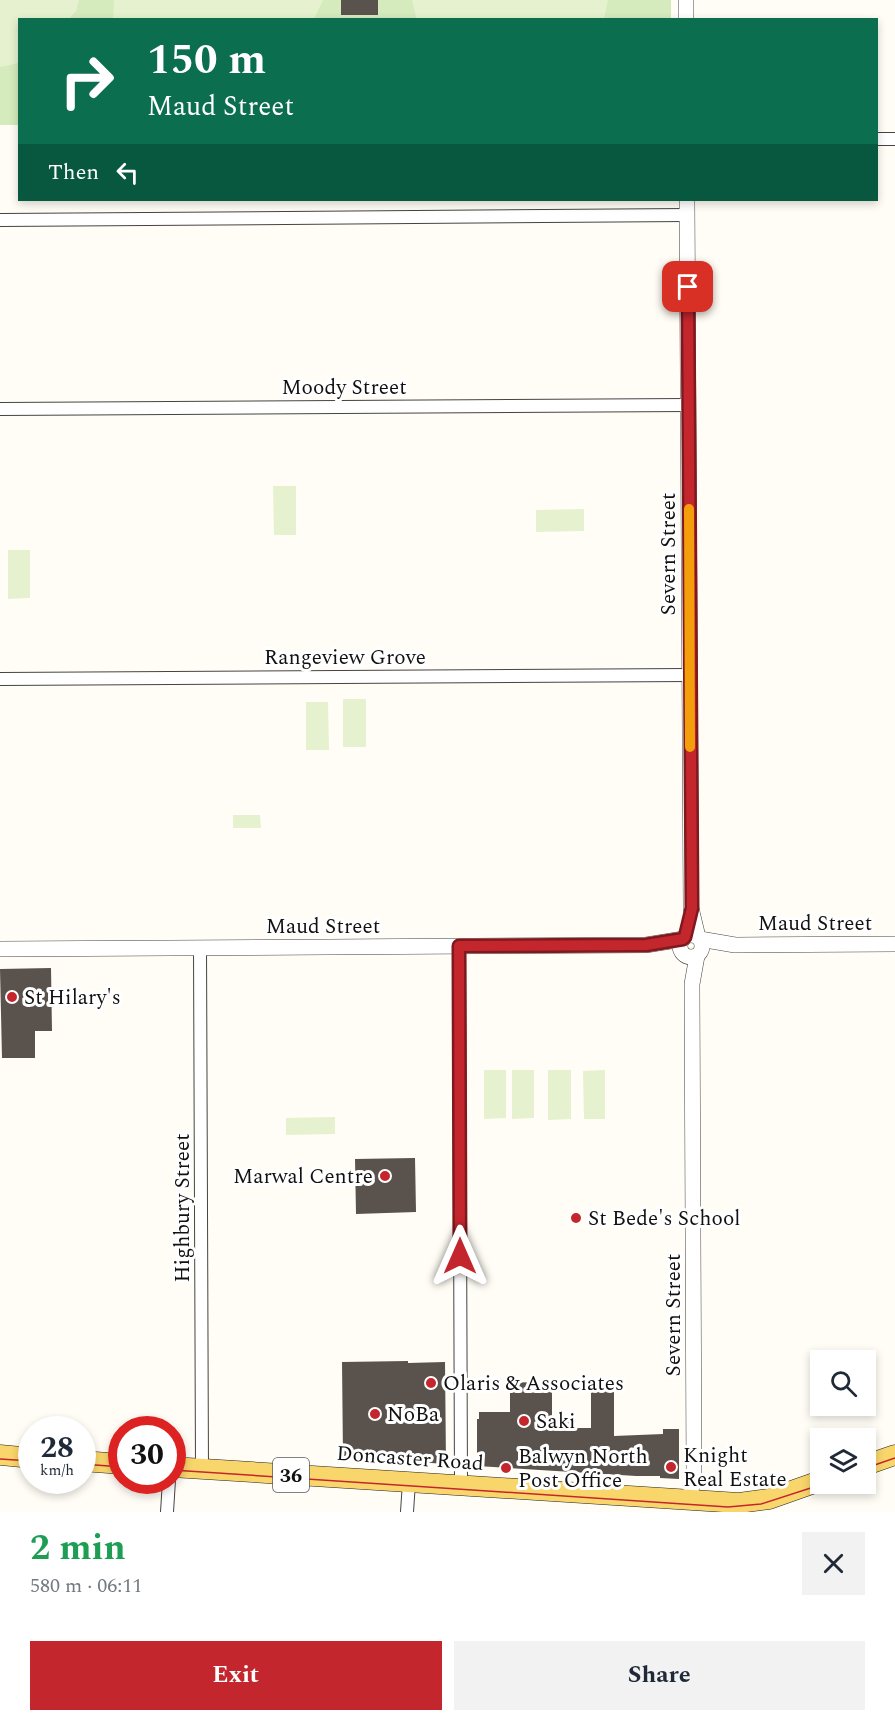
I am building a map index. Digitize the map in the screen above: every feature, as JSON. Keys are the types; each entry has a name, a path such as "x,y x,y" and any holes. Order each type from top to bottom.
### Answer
{"main road":[{"path":"0,1455 18,1457"},
{"path":"876,1462 895,1455"},
{"name":"Doncaster Road","path":"186,1468 461,1485 686,1508 747,1503 810,1485"},
{"path":"745,1512 784,1494"}],"street":[{"path":"686,0 686,18"},
{"path":"878,139 895,139"},
{"name":"Severn Street","path":"686,1508 694,1475 687,201"},
{"path":"0,220 687,215"},
{"name":"Moody Street","path":"0,409 688,405"},
{"name":"Rangeview Grove","path":"0,679 690,675"},
{"name":"Maud Street","path":"0,949 895,944"},
{"path":"459,946 461,1485"},
{"name":"Highbury Street","path":"200,947 202,1469"},
{"path":"407,1512 409,1482"},
{"path":"167,1512 168,1494"}],"green space":[{"path":"0,0 671,0 671,18 18,18 18,125 0,125"},
{"path":"0,0 79,0 76,11 70,18 18,18 18,63 0,67"},
{"path":"114,0 323,0 314,18 113,18"},
{"path":"412,0 608,0 604,18 416,18"},
{"path":"273,486 296,486 296,535 274,535"},
{"path":"584,509 584,531 536,532 536,510"},
{"path":"8,550 30,550 30,598 8,599"},
{"path":"343,699 366,699 366,747 343,747"},
{"path":"306,702 328,702 329,750 306,750"},
{"path":"233,815 260,815 261,828 233,828"},
{"path":"484,1070 506,1070 506,1118 484,1119"},
{"path":"512,1070 534,1070 534,1118 512,1119"},
{"path":"548,1070 571,1070 571,1119 548,1120"},
{"path":"605,1070 605,1119 584,1119 583,1071"},
{"path":"335,1117 335,1134 286,1135 286,1118"}],"building":[{"path":"341,0 378,0 378,15 341,15"},
{"path":"51,968 52,1031 35,1031 35,1058 2,1058 0,969"},
{"name":"Marwal Centre","path":"415,1158 416,1212 356,1214 355,1159"},
{"name":"NoBa","path":"408,1361 408,1363 445,1362 446,1464 343,1457 342,1362"},
{"path":"510,1382 552,1383 552,1421 571,1421 571,1428 591,1428 591,1386 602,1386 602,1390 614,1390 614,1436 663,1434 663,1429 679,1429 679,1479 477,1466 479,1412 510,1412"}],"tram line":[{"path":"876,1465 895,1458"},
{"path":"0,1459 18,1460"},
{"path":"96,1465 108,1466"},
{"path":"186,1471 728,1507 761,1504 810,1488"}],"slow traffic":[{"path":"689,509 690,747"}],"place":[{"name":"St Hilary's","path":"12,997"},
{"name":"Marwal Centre","path":"385,1176"},
{"name":"St Bede's School","path":"576,1218"},
{"name":"Olaris & Associates","path":"431,1383"},
{"name":"NoBa","path":"375,1414"},
{"name":"Saki","path":"524,1421"},
{"name":"Knight Real Estate","path":"671,1467"},
{"name":"Balwyn North Post Office","path":"506,1468"}],"route":[{"path":"460,1256 459,946 646,945 683,939 692,908 688,287"}]}
